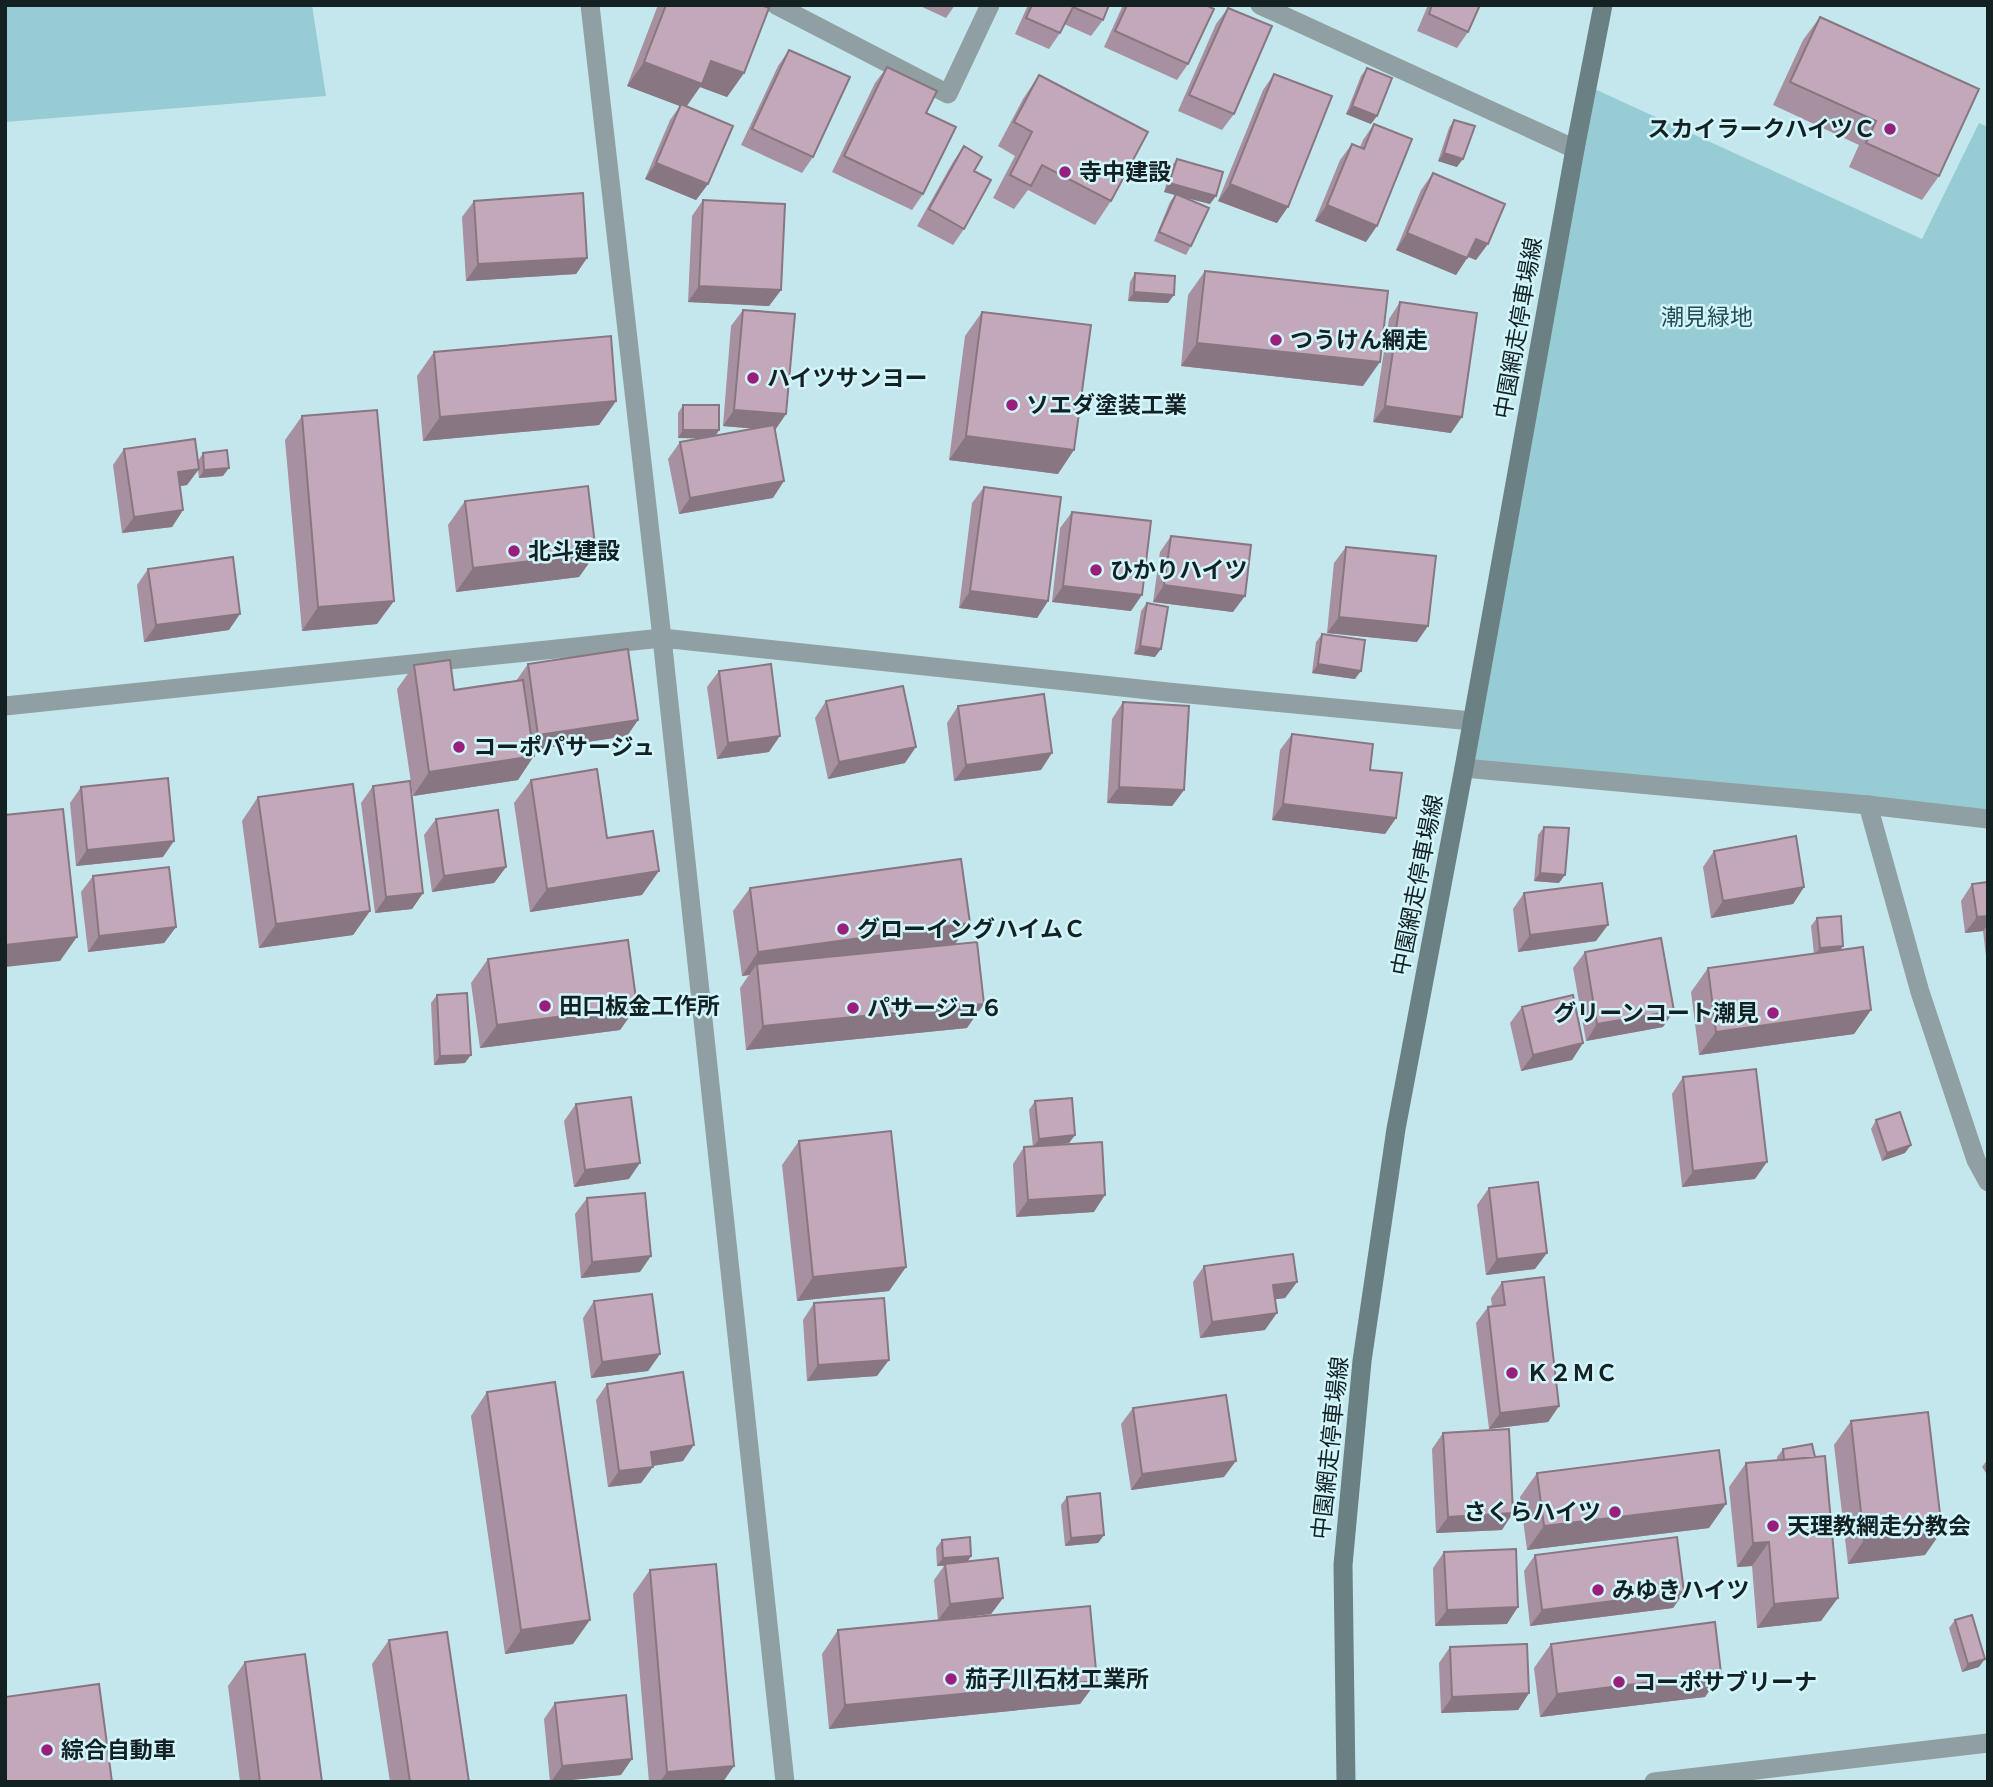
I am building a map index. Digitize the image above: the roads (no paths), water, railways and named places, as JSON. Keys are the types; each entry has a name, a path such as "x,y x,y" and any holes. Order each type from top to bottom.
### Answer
{"main road":[{"name":"中園網走停車場線","path":"1346,1782 1343,1565 1362,1361 1396,1129 1603,5"}],"street":[{"path":"590,5 662,638 785,1782"},
{"path":"776,5 947,94 990,5"},
{"path":"1260,5 1575,149"},
{"path":"5,706 662,638 1168,692 1472,721"},
{"path":"1464,768 1868,805 1988,819"},
{"path":"1868,805 1920,992 1976,1160 1988,1182"},
{"path":"1654,1782 1988,1743"}],"place":[{"name":"スカイラークハイツＣ","path":"1890,129"},
{"name":"寺中建設","path":"1065,172"},
{"name":"つうけん網走","path":"1276,340"},
{"name":"ハイツサンヨー","path":"753,378"},
{"name":"ソエダ塗装工業","path":"1012,405"},
{"name":"北斗建設","path":"514,551"},
{"name":"ひかりハイツ","path":"1096,570"},
{"name":"コーポパサージュ","path":"459,747"},
{"name":"グローイングハイムＣ","path":"843,929"},
{"name":"田口板金工作所","path":"545,1006"},
{"name":"パサージュ６","path":"853,1008"},
{"name":"グリーンコート潮見","path":"1773,1013"},
{"name":"Ｋ２ＭＣ","path":"1512,1373"},
{"name":"さくらハイツ","path":"1615,1512"},
{"name":"天理教網走分教会","path":"1773,1526"},
{"name":"みゆきハイツ","path":"1598,1590"},
{"name":"茄子川石材工業所","path":"951,1679"},
{"name":"コーポサブリーナ","path":"1619,1682"},
{"name":"綜合自動車","path":"47,1750"}],"park label":[{"name":"潮見緑地","path":"1707,317"}]}
